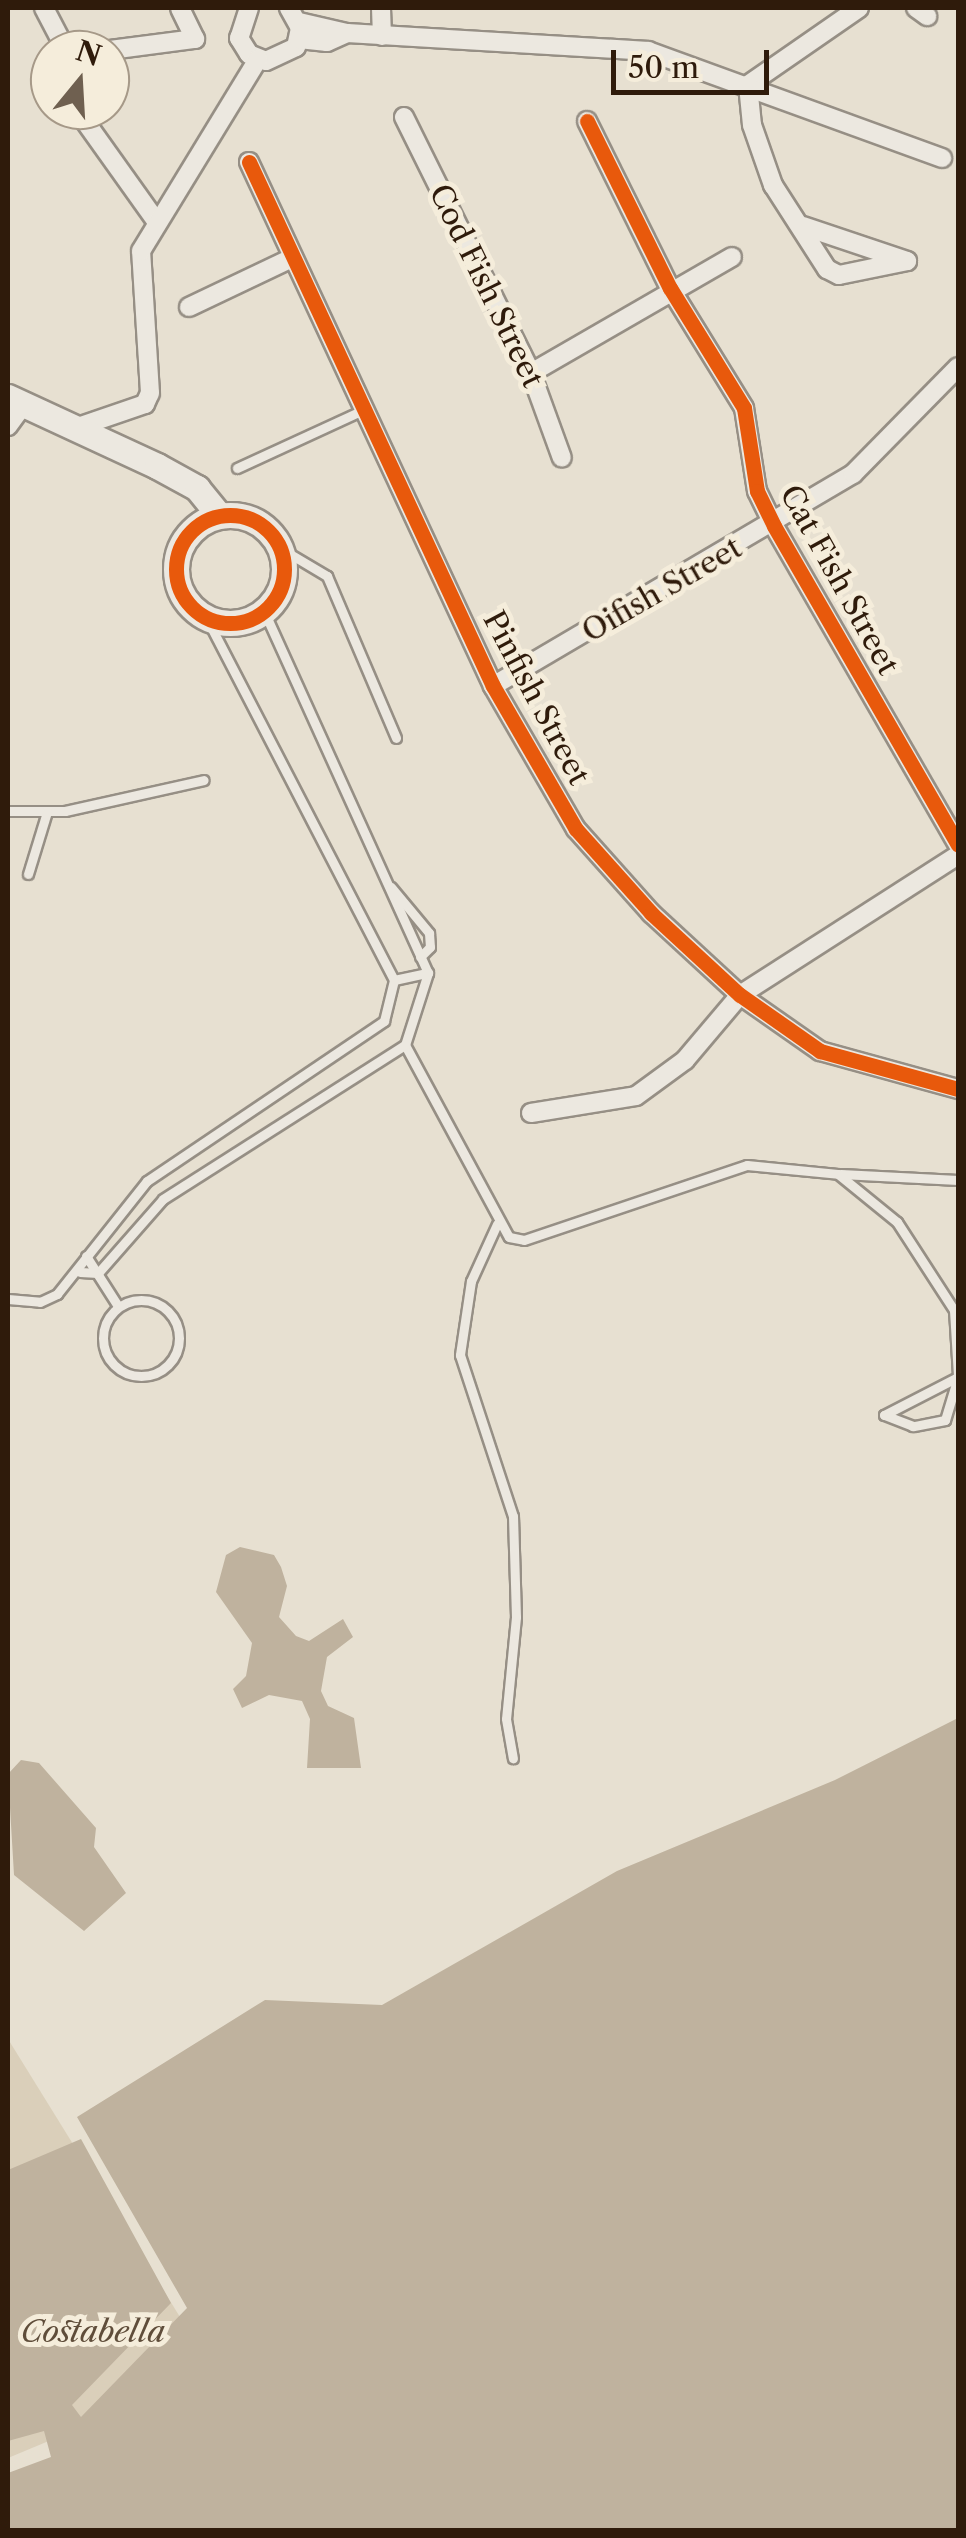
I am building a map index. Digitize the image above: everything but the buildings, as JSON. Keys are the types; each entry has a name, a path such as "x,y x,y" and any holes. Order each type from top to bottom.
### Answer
{"street":[{"path":"130,47 195,39 180,8"},
{"path":"250,8 239,38 258,60"},
{"path":"381,8 382,36"},
{"path":"748,86 858,8"},
{"path":"258,60 283,58 295,23 382,36 648,51 942,158"},
{"path":"75,428 145,404 150,393 141,250 258,60"},
{"path":"748,86 752,126 773,185 803,226 827,269 839,275 907,261 803,226"},
{"name":"Cod Fish Street","path":"404,117 531,374 562,458"},
{"name":"Cat Fish Street","path":"586,121 670,288 744,408 758,491 774,526 958,845"},
{"path":"91,130 157,222"},
{"name":"Pinfish Street","path":"249,162 493,686 576,829 650,913 740,995 820,1051 958,1089"},
{"path":"531,374 670,288 732,257"},
{"path":"189,307 292,258"},
{"name":"Oifish Street","path":"493,686 774,526 854,474 958,366"},
{"path":"13,409 75,428 196,488 220,516 260,524 280,548 280,588 264,612 236,624 206,618 179,588 177,563 187,538 220,516"},
{"path":"531,1114 636,1096 685,1060 740,995 958,855"}],"lane":[{"path":"237,468 364,410"},
{"path":"280,548 327,576 396,738"},
{"path":"98,1274 163,1199 405,1045 428,973 264,612"},
{"path":"8,1300 40,1302 80,1272 86,1256 147,1181 384,1021 394,980 206,618"},
{"path":"8,811 47,812 204,780"},
{"path":"28,874 47,812"},
{"path":"381,876 429,932 430,946 420,956"},
{"path":"394,980 428,973"},
{"path":"405,1045 497,1224 509,1237 524,1240 747,1166 958,1180"},
{"path":"838,1174 898,1222 954,1310 958,1377 944,1420 913,1426 884,1416 958,1377"},
{"path":"147,1181 163,1199"},
{"path":"122,1209 137,1226"},
{"path":"497,1224 471,1281 460,1354 514,1516 516,1617 506,1719 513,1758"},
{"path":"86,1256 118,1306"},
{"path":"80,1272 98,1274"},
{"path":"144,1298 168,1310 180,1333 174,1359 152,1375 126,1373 106,1355 103,1328 118,1306 144,1298"}],"green space":[{"name":"Costabella","path":"8,2039 214,2372 8,2458"}],"shaded area":[{"path":"240,1547 274,1555 287,1586 279,1617 296,1636 309,1641 343,1619 353,1637 327,1657 321,1691 328,1706 354,1718 361,1768 307,1768 310,1719 302,1701 269,1695 242,1708 233,1689 246,1676 252,1643 216,1592 226,1555"},
{"path":"958,1718 958,2530 8,2530 8,2473 51,2457 44,2431 8,2441 8,2170 81,2139 171,2303 72,2405 81,2417 187,2308 77,2117 265,2000 382,2005 617,1871 835,1780"},
{"path":"21,1760 39,1763 96,1828 94,1847 126,1893 84,1931 14,1875 8,1774"}],"cycle path":[{"path":"587,121 670,288 744,408 757,491 774,526 958,845"},
{"path":"249,162 493,686 576,829 651,913 740,995 820,1051 958,1089"},
{"path":"230,515 251,519 268,531 280,548 284,569 280,590 268,607 251,619 230,623 209,619 192,607 180,590 176,569 180,548 192,531 209,519 230,515"}]}
